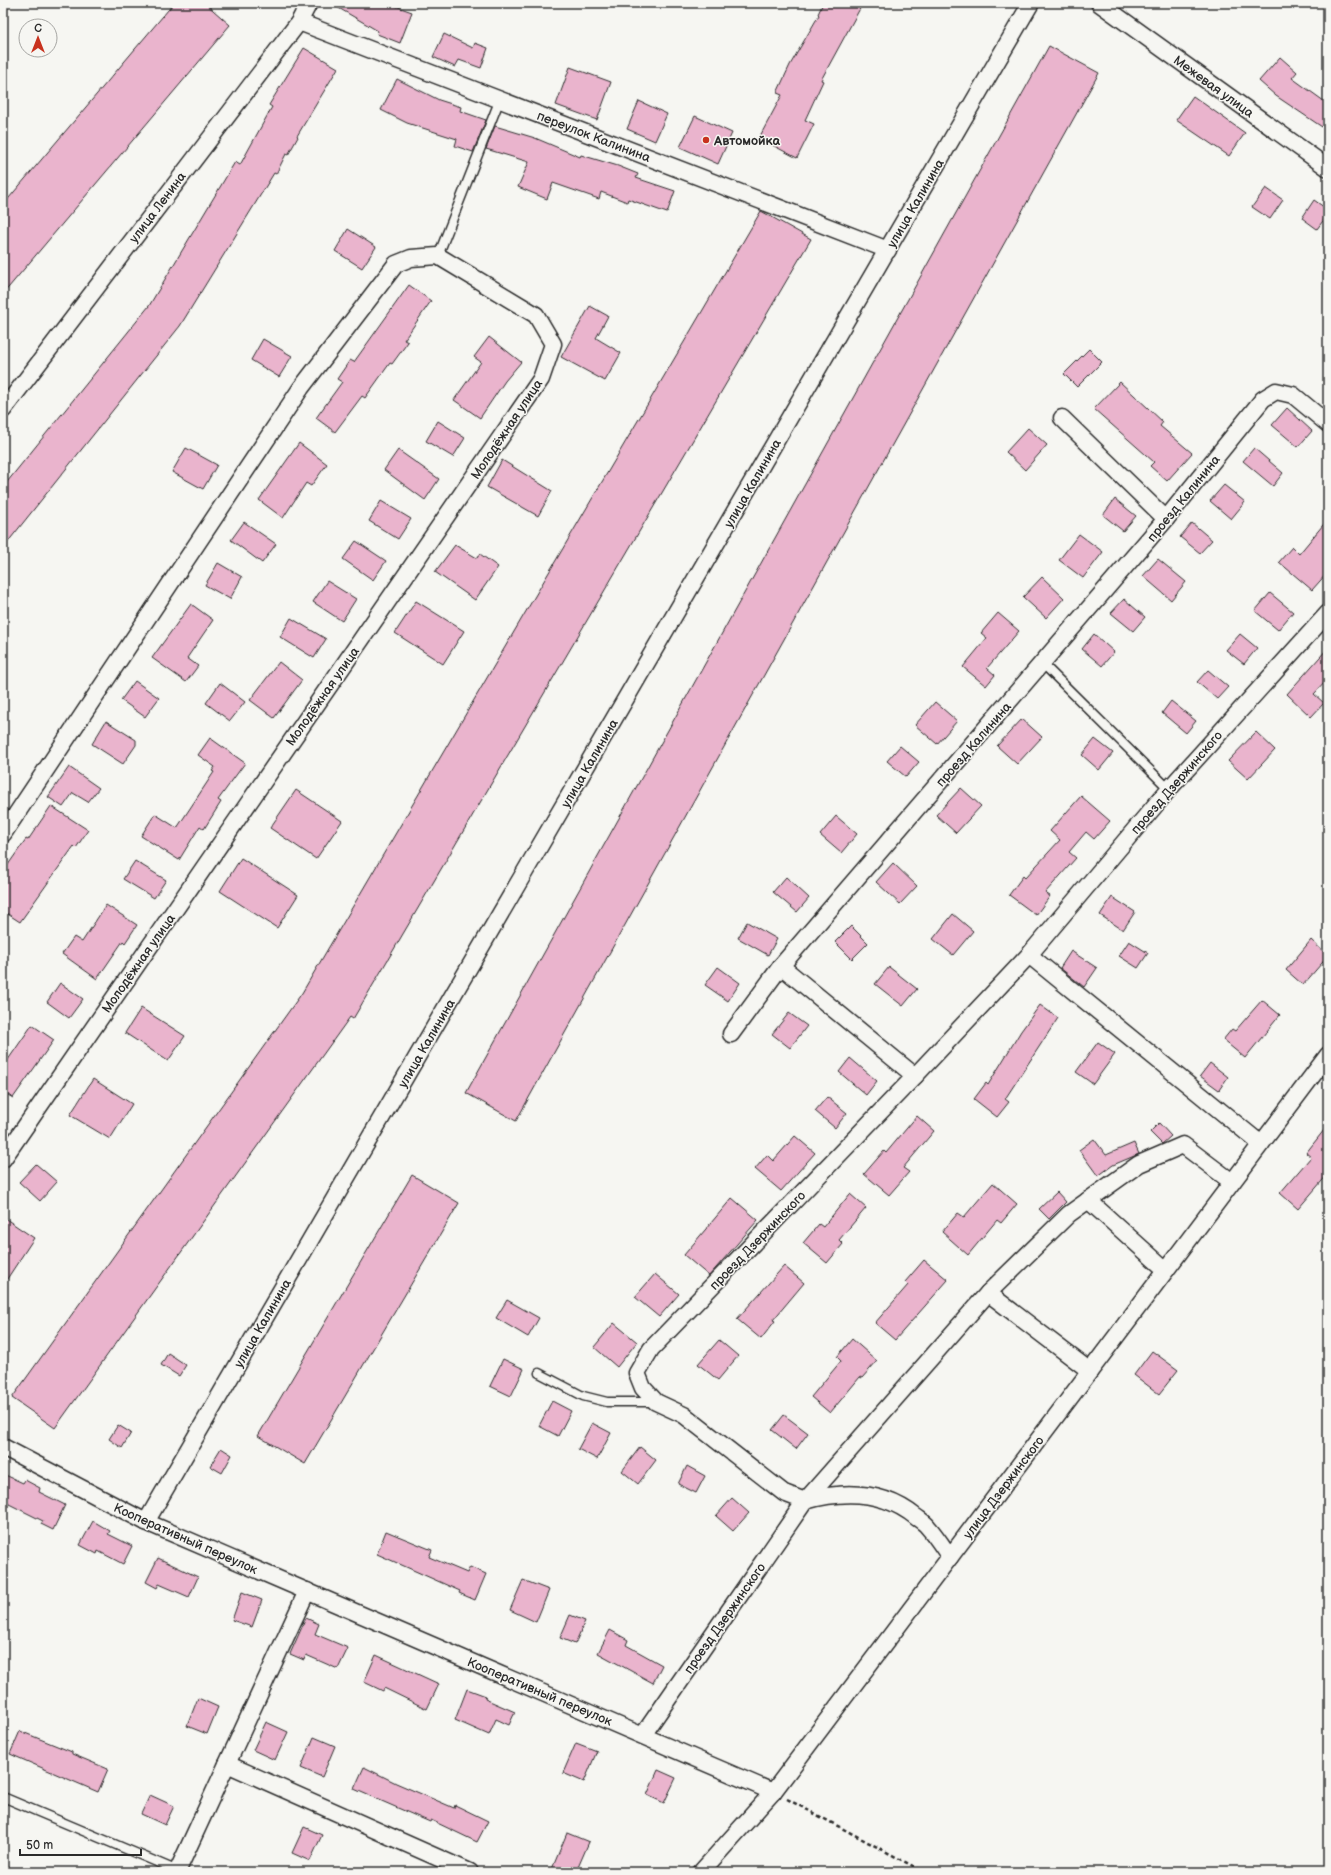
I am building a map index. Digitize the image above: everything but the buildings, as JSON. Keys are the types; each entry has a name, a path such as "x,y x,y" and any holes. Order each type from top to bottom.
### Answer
{"street":[{"name":"улица Ленина","path":"3,410 299,22 309,3"},
{"name":"улица Калинина","path":"146,1522 1031,3"},
{"name":"Межевая улица","path":"1099,3 1328,168"},
{"name":"переулок Калинина","path":"299,22 888,250"},
{"path":"3,834 301,388 396,264 411,258 438,256"},
{"name":"Молодёжная улица","path":"3,1159 541,379 553,344 536,315 438,256"},
{"name":"проезд Калинина","path":"731,1034 781,966 1166,519 1263,399 1276,391 1294,395 1328,424"},
{"path":"1062,418 1166,519"},
{"name":"проезд Дзержинского","path":"805,1501 784,1493 684,1415 656,1402 643,1388 637,1373 651,1350 915,1076 1029,954 1168,789 1328,613"},
{"path":"1029,954 1261,1144"},
{"path":"781,966 915,1076"},
{"name":"улица Дзержинского","path":"702,1872 773,1792 1328,1055"},
{"path":"1090,1371 988,1293 1069,1214 1139,1164 1183,1145 1232,1182"},
{"path":"1088,1200 1166,1270"},
{"name":"проезд Дзержинского","path":"643,1735 805,1501 988,1293"},
{"name":"Кооперативный переулок","path":"3,1447 146,1522 773,1792"},
{"path":"805,1501 825,1495 854,1494 878,1496 904,1508 928,1526 950,1557"},
{"path":"178,1871 308,1592"},
{"path":"227,1764 470,1872"}],"lane":[{"path":"438,256 500,99"},
{"path":"1042,663 1168,789"},
{"path":"539,1373 583,1396 607,1402 656,1402"},
{"path":"3,1797 178,1871"}],"path":[{"path":"773,1792 924,1872"}],"place":[{"name":"Автомойка","path":"706,140"}]}
